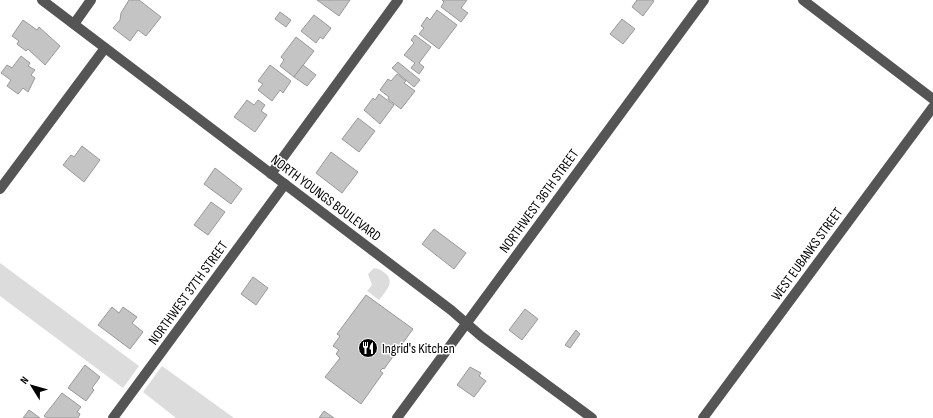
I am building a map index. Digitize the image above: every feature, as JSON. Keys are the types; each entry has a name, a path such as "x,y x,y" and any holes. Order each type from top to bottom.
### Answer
{"street":[{"name":"NORTH YOUNGS BOULEVARD","path":"42,0 592,418"},
{"path":"74,24 91,0"},
{"path":"271,174 398,0"},
{"name":"NORTHWEST 36TH STREET","path":"397,418 704,0"},
{"path":"803,0 933,99"},
{"path":"0,189 105,48"},
{"name":"WEST EUBANKS STREET","path":"703,418 933,107"},
{"name":"NORTHWEST 37TH STREET","path":"113,418 285,184"}],"shaded area":[{"path":"0,263 139,366 123,388 0,296"},
{"path":"374,268 385,273 390,280 388,287 379,300 367,291 372,285 368,274"},
{"path":"162,366 234,418 176,418 143,392"}],"building":[{"path":"129,0 139,0 161,17 146,36 138,30 130,41 113,28 120,20 121,13"},
{"path":"317,0 350,0 339,16"},
{"path":"442,0 467,0 461,8 468,13 461,22 441,7 444,2"},
{"path":"637,0 654,1 643,16 632,7"},
{"path":"437,10 457,25 439,49 419,34 424,28 421,26 427,17 430,20"},
{"path":"280,12 291,20 286,27 275,19"},
{"path":"314,15 331,28 323,39 320,37 316,43 301,31"},
{"path":"622,19 635,29 623,44 610,34"},
{"path":"23,20 37,30 39,27 60,46 45,65 28,49 26,51 17,44 19,41 12,36"},
{"path":"415,35 431,47 419,63 424,67 419,74 411,68 415,63 404,55 414,43 411,40"},
{"path":"296,37 314,51 294,77 280,66 284,60 281,57"},
{"path":"21,56 30,63 28,66 35,70 31,75 35,78 28,92 23,88 18,94 7,86 11,80 1,73 7,65 12,68"},
{"path":"398,62 420,80 414,87 392,68"},
{"path":"270,65 291,81 283,93 280,90 272,101 258,90 263,84 258,81"},
{"path":"303,65 316,75 307,86 294,77"},
{"path":"397,74 406,81 404,83 415,91 401,109 388,99 389,97 380,90 388,79 391,81"},
{"path":"379,94 394,105 380,124 364,110 373,98 375,100"},
{"path":"247,100 254,105 258,100 265,105 261,111 267,115 255,132 234,117"},
{"path":"358,118 375,131 359,152 342,139"},
{"path":"82,146 100,160 84,182 63,165 71,155 74,157"},
{"path":"331,152 358,172 342,193 316,173"},
{"path":"215,168 242,189 231,204 204,184"},
{"path":"211,202 225,212 208,235 194,225"},
{"path":"434,229 466,253 454,269 422,244"},
{"path":"253,277 268,288 256,305 241,294"},
{"name":"Ingrid's Kitchen","path":"366,295 413,329 384,369 383,368 380,371 383,373 361,404 325,377 340,358 336,354 339,350 333,346 340,336 337,334"},
{"path":"112,307 119,313 123,307 137,317 132,323 143,332 130,349 98,325"},
{"path":"525,309 538,319 522,340 509,330"},
{"path":"576,330 580,334 570,348 565,345"},
{"path":"85,365 100,377 92,388 94,390 86,401 68,388"},
{"path":"470,367 481,373 479,376 486,381 474,397 457,385"},
{"path":"62,393 81,407 77,412 80,414 78,418 47,418 44,416"},
{"path":"29,410 40,418 23,418"},
{"path":"324,411 334,418 319,418"}],"place":[{"name":"Ingrid's Kitchen","path":"368,348"}]}
